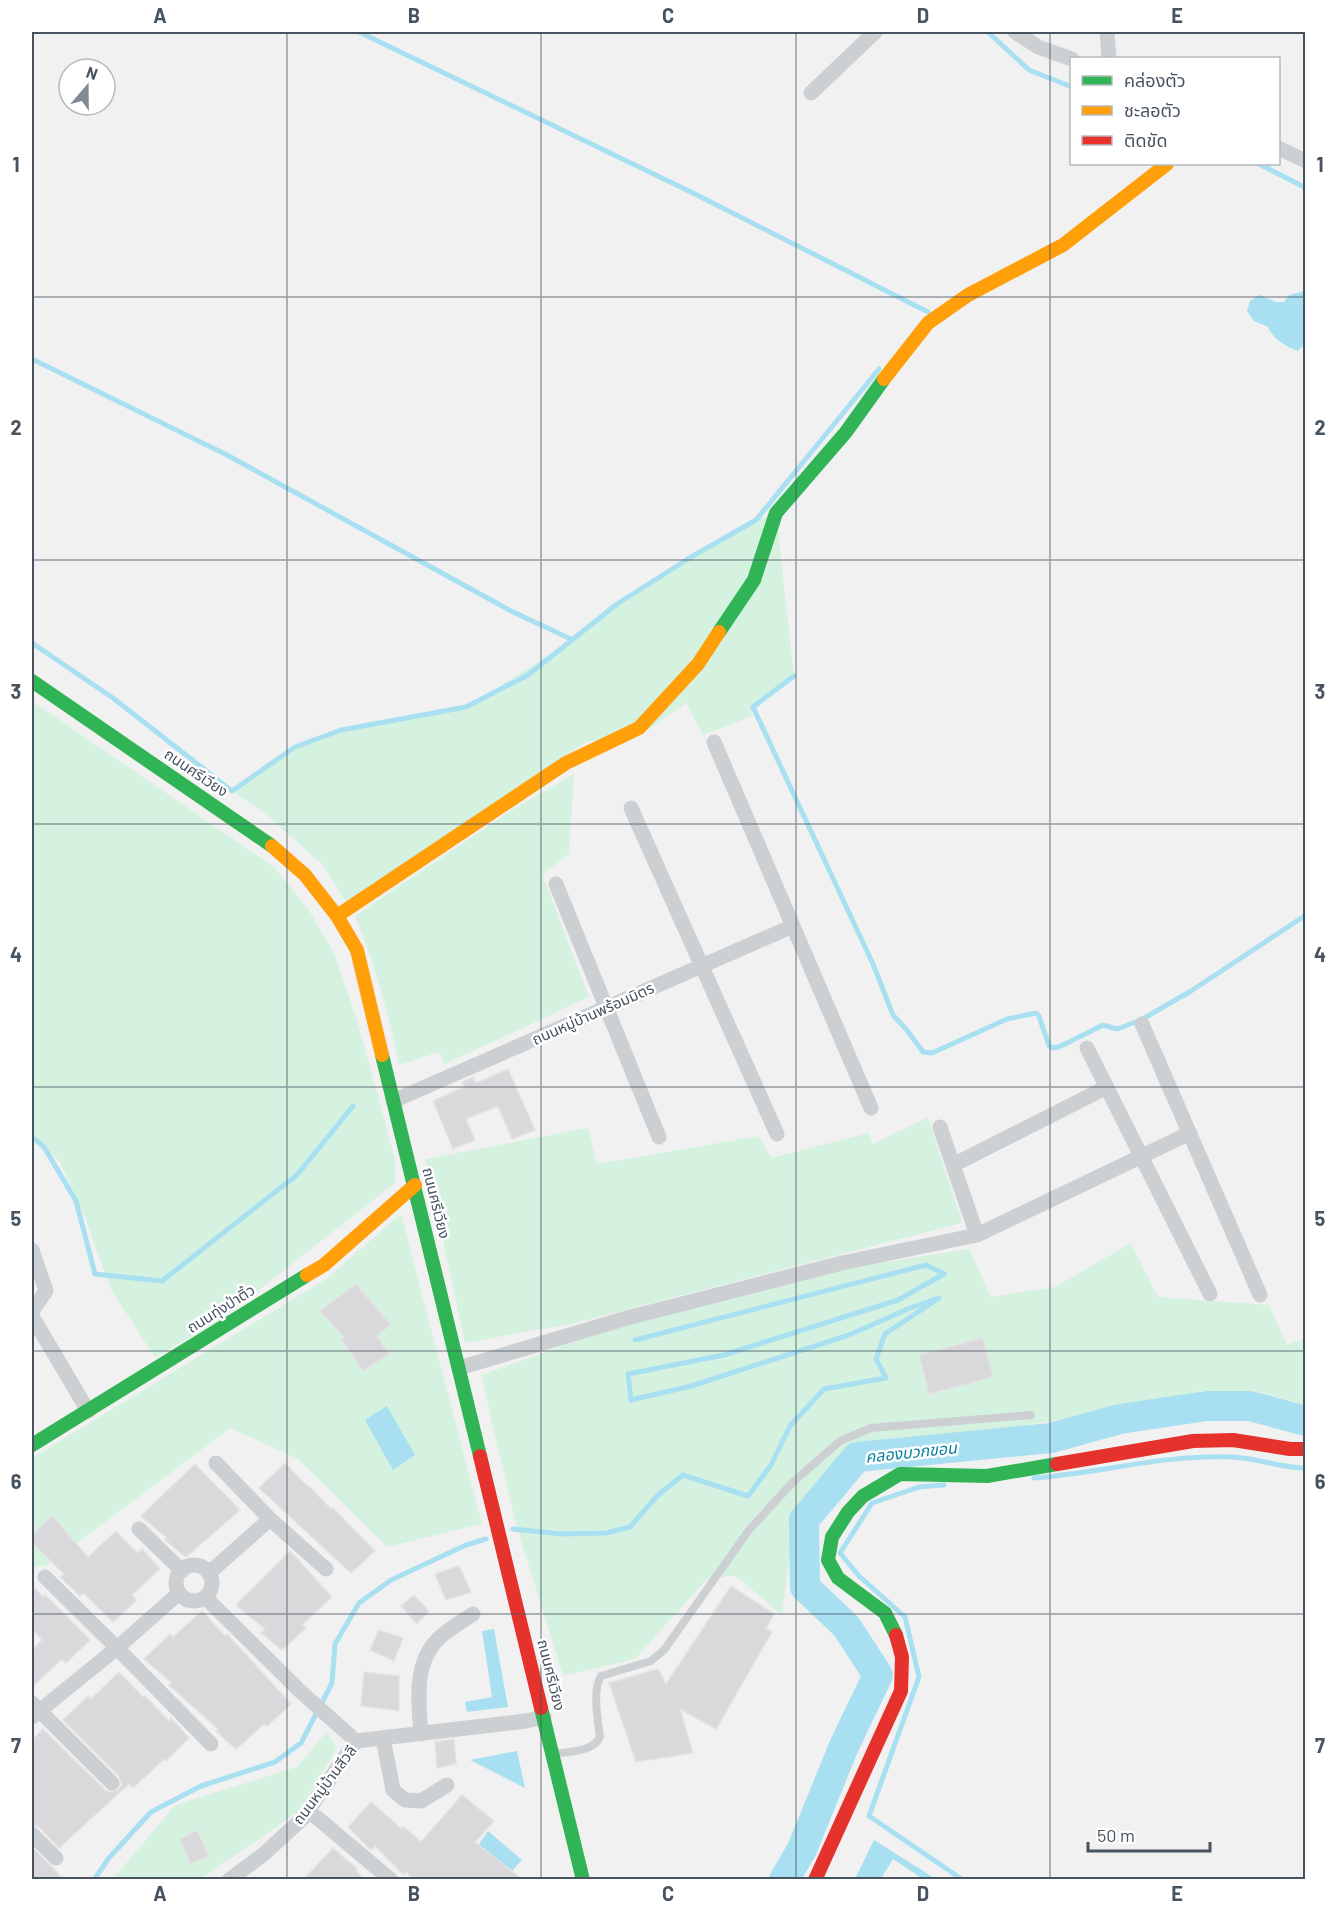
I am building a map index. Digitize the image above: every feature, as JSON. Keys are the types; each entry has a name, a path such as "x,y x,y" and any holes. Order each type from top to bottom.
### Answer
{"street":[{"path":"811,93 875,32"},
{"path":"1015,32 1038,47 1070,59"},
{"path":"1107,32 1109,57"},
{"path":"1280,149 1305,161"},
{"path":"337,916 566,763 639,728 698,664 754,580 776,513 846,432 902,354 928,323 968,295 1063,245 1166,165"},
{"name":"ถนนศรีเวียง","path":"32,681 267,842 306,875 337,916 357,950 583,1880"},
{"path":"714,742 871,1108"},
{"path":"631,808 777,1134"},
{"path":"556,884 659,1137"},
{"name":"ถนนหมู่บ้านพร้อมมิตร","path":"393,1101 793,926"},
{"path":"1142,1024 1260,1295"},
{"path":"1087,1048 1210,1294"},
{"path":"953,1165 1107,1087"},
{"path":"940,1127 977,1235"},
{"path":"459,1368 627,1318 830,1265 977,1235 1190,1133"},
{"name":"ถนนทุ่งป่าติ้ว","path":"32,1445 324,1265 415,1185"},
{"path":"32,1250 46,1291 32,1313 88,1411"},
{"path":"815,1880 901,1690 902,1657 896,1636 885,1613 838,1578 828,1560 832,1537 849,1512 863,1497 900,1474 987,1476 1193,1442 1233,1440 1290,1449 1305,1449"},
{"path":"216,1462 270,1519 326,1569"},
{"path":"209,1573 270,1519"},
{"path":"139,1529 182,1571"},
{"path":"199,1566 209,1573 212,1585 205,1597 196,1601 179,1593 177,1582 182,1571 187,1567 199,1566"},
{"path":"45,1577 211,1744"},
{"path":"112,1783 34,1710 117,1648 179,1593"},
{"path":"205,1597 301,1692 356,1742"},
{"path":"421,1734 419,1683 421,1666 430,1648 444,1634 473,1614"},
{"name":"ถนนหมู่บ้านสีวลี","path":"230,1879 265,1853 309,1811 356,1742 544,1717"},
{"path":"383,1738 393,1790 405,1800 421,1801 447,1785"},
{"path":"309,1811 391,1880"},
{"path":"32,1834 56,1858"}],"lane":[{"path":"553,1754 591,1747 598,1742 600,1737 596,1690 601,1676 651,1661 664,1650 749,1530 792,1484 840,1441 871,1428 1031,1415"}],"green space":[{"path":"776,513 794,676 753,707 751,717 703,735 686,703 648,730 586,742 346,902 323,865 263,812 232,791 295,747 341,730 466,707 573,640 617,604 756,520"},
{"path":"32,701 274,867 308,909 334,953 358,1023 395,1159 395,1183 222,1319 155,1357 111,1290 85,1217 60,1162 32,1135"},
{"path":"574,774 569,854 542,874 589,997 445,1064 439,1052 399,1065 380,989 355,916 512,810"},
{"path":"928,1117 962,1223 575,1323 465,1343 425,1159 588,1128 597,1164 759,1136 771,1158 869,1133 873,1144"},
{"path":"401,1214 482,1524 387,1547 298,1459 230,1428 48,1565 32,1567 32,1458 326,1279"},
{"path":"1131,1243 1158,1297 1269,1305 1287,1345 1306,1338 1306,1403 1259,1392 1201,1391 1133,1408 946,1438 864,1441 800,1502 782,1615 736,1576 708,1578 635,1659 563,1676 515,1521 481,1375 652,1314 798,1276 969,1249 991,1297 1055,1287"},
{"path":"326,1732 337,1748 298,1812 201,1879 112,1880 175,1805 297,1767"}],"water":[{"path":"1305,291 1305,344 1298,351 1280,342 1268,327 1254,321 1247,311 1250,301 1259,295 1276,302 1284,302 1289,295"},
{"path":"387,1406 415,1455 393,1470 365,1420"},
{"path":"494,1629 508,1707 467,1712 465,1702 492,1697 482,1631"},
{"path":"517,1751 525,1788 470,1760"},
{"path":"488,1831 522,1860 512,1871 488,1853 472,1854"},
{"path":"874,1840 936,1879 923,1879 893,1859 881,1879 855,1879"}],"building":[{"path":"508,1069 535,1130 512,1139 498,1106 466,1119 475,1140 453,1149 433,1101 464,1087 462,1082 473,1077 476,1083"},
{"path":"356,1284 391,1325 377,1336 389,1354 363,1371 341,1339 344,1337 320,1311"},
{"path":"983,1338 993,1377 929,1394 919,1355"},
{"path":"285,1463 375,1551 351,1573 259,1488"},
{"path":"195,1464 240,1510 186,1557 141,1516"},
{"path":"52,1515 88,1557 116,1531 137,1553 142,1549 160,1569 132,1595 137,1600 113,1622 83,1593 80,1596 60,1577 64,1574 32,1543 32,1535"},
{"path":"290,1551 332,1597 302,1625 306,1628 282,1650 261,1633 265,1629 236,1605"},
{"path":"459,1566 471,1592 446,1600 435,1574"},
{"path":"32,1585 90,1640 66,1663 62,1659 32,1687 32,1650 42,1640 32,1629"},
{"path":"731,1586 774,1614 766,1628 772,1632 716,1729 680,1709 693,1753 636,1762 609,1683 658,1669 666,1684"},
{"path":"414,1595 429,1611 417,1624 401,1606"},
{"path":"202,1611 225,1636 227,1634 291,1704 267,1726 264,1724 236,1749 216,1731 218,1729 169,1685 172,1683 144,1659 170,1634 173,1637"},
{"path":"379,1630 403,1638 394,1661 370,1650"},
{"path":"119,1672 169,1721 171,1718 189,1738 166,1761 164,1759 133,1788 129,1784 59,1848 39,1827 32,1825 32,1740 43,1729 105,1790 110,1792 118,1790 122,1785 119,1776 63,1720 88,1696 91,1699"},
{"path":"364,1672 399,1676 399,1711 361,1706"},
{"path":"454,1739 456,1764 437,1768 435,1742"},
{"path":"462,1795 494,1821 475,1842 523,1880 413,1880 406,1872 404,1875 375,1846 371,1850 348,1827 371,1802 421,1842"},
{"path":"197,1830 209,1856 190,1864 180,1839"},
{"path":"32,1847 52,1867 64,1880 32,1880"},
{"path":"333,1848 357,1869 356,1871 365,1880 303,1880"}],"waterway":[{"path":"359,32 695,194 928,312"},
{"path":"988,32 1029,70 1070,86"},
{"path":"1261,165 1306,188"},
{"path":"32,359 227,455 511,611 573,640"},
{"path":"32,643 113,698 232,791 295,747 341,730 466,707 528,675 617,604 691,557 756,520 879,369"},
{"path":"794,676 753,707 873,964 893,1015 923,1052 932,1053 1007,1019 1036,1013 1049,1046 1053,1048 1103,1025 1117,1029 1141,1020 1191,991 1306,915"},
{"path":"32,1137 44,1147 76,1201 95,1274 162,1281 297,1175 353,1106"},
{"path":"513,1529 561,1534 606,1533 630,1527 658,1495 683,1475 748,1496 771,1465 790,1426 824,1389 886,1378 876,1359 885,1334 939,1298 849,1335 691,1386 631,1400 628,1374 724,1355 898,1300 944,1274 926,1265 635,1340"},
{"name":"คลองบวกขอน","path":"784,1880 802,1849 844,1746 878,1675 846,1626 805,1587 804,1520 857,1457 1051,1438 1120,1419 1207,1406 1250,1406 1306,1421"},
{"path":"1034,1478 1182,1458 1207,1457 1232,1457 1306,1468"},
{"path":"944,1485 919,1487 872,1503 840,1553 859,1576 905,1617 919,1677 869,1816 963,1880"},
{"path":"94,1880 108,1859 151,1812 201,1786 275,1762 301,1743 332,1683 335,1644 359,1603 391,1580 466,1545 486,1539"}],"traffic: fast":[{"path":"719,632 754,580 776,513 846,432 884,379"},
{"path":"32,681 272,846"},
{"path":"382,1055 480,1456"},
{"path":"32,1445 307,1275"},
{"path":"896,1635 885,1613 838,1578 828,1560 832,1537 848,1512 863,1496 900,1474 987,1476 1057,1464"},
{"path":"541,1708 583,1880"}],"traffic: slow":[{"path":"884,379 928,323 968,295 1063,245 1166,165"},
{"path":"337,916 566,763 639,728 698,664 719,632"},
{"path":"272,846 305,875 337,916 357,950 382,1055"},
{"path":"307,1275 324,1265 415,1185"}],"traffic: jam":[{"path":"1057,1464 1193,1441 1233,1440 1290,1449 1306,1449"},
{"path":"480,1456 541,1708"},
{"path":"815,1880 901,1691 902,1657 896,1635"}]}
